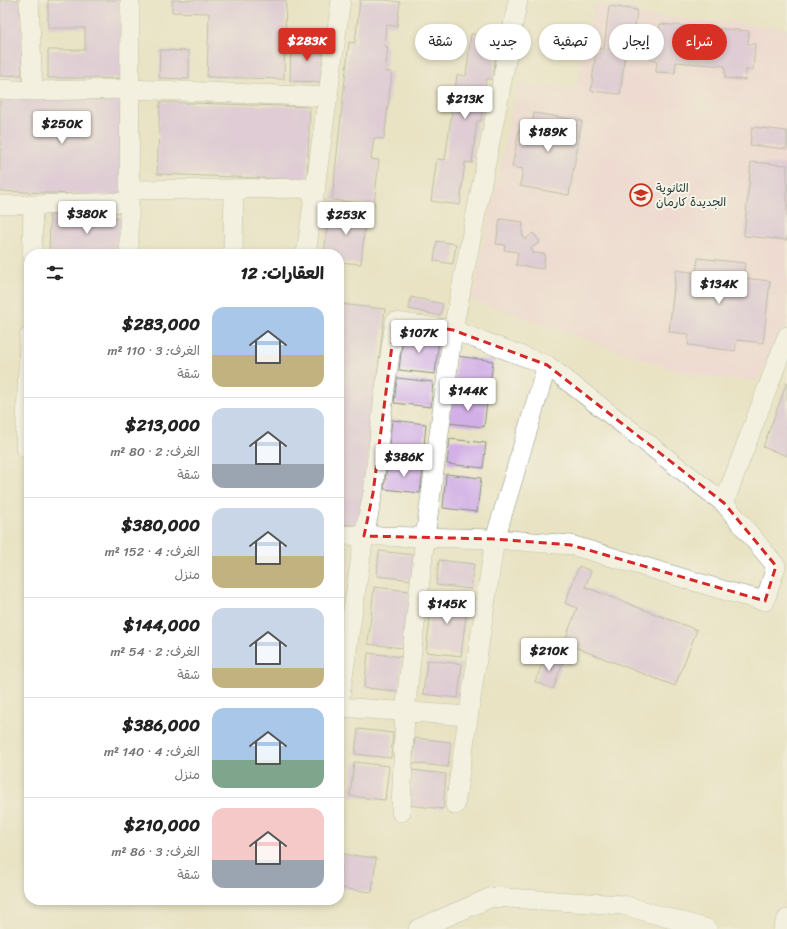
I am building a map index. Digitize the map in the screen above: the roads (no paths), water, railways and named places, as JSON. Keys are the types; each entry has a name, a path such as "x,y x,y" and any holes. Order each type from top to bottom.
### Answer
{"street":[{"path":"29,0 33,90"},
{"path":"129,249 130,0"},
{"path":"307,249 342,0"},
{"path":"401,812 405,712 453,330 518,0"},
{"path":"0,89 130,89 329,97"},
{"path":"0,205 33,206 130,196 234,189 316,188"},
{"path":"233,249 234,189"},
{"path":"32,249 33,206"},
{"path":"344,535 364,536 426,538 495,539 571,545 765,601 781,570 724,503 547,365 453,330 395,322 384,395 373,493 364,536 344,670"},
{"path":"724,503 787,336"},
{"path":"455,805 495,539 547,365"},
{"path":"344,707 468,716"},
{"path":"418,929 492,897 623,905 707,929"},
{"path":"784,929 787,920"}],"place":[{"name":"الثانوية الجديدة كارمان","path":"641,195"}]}
